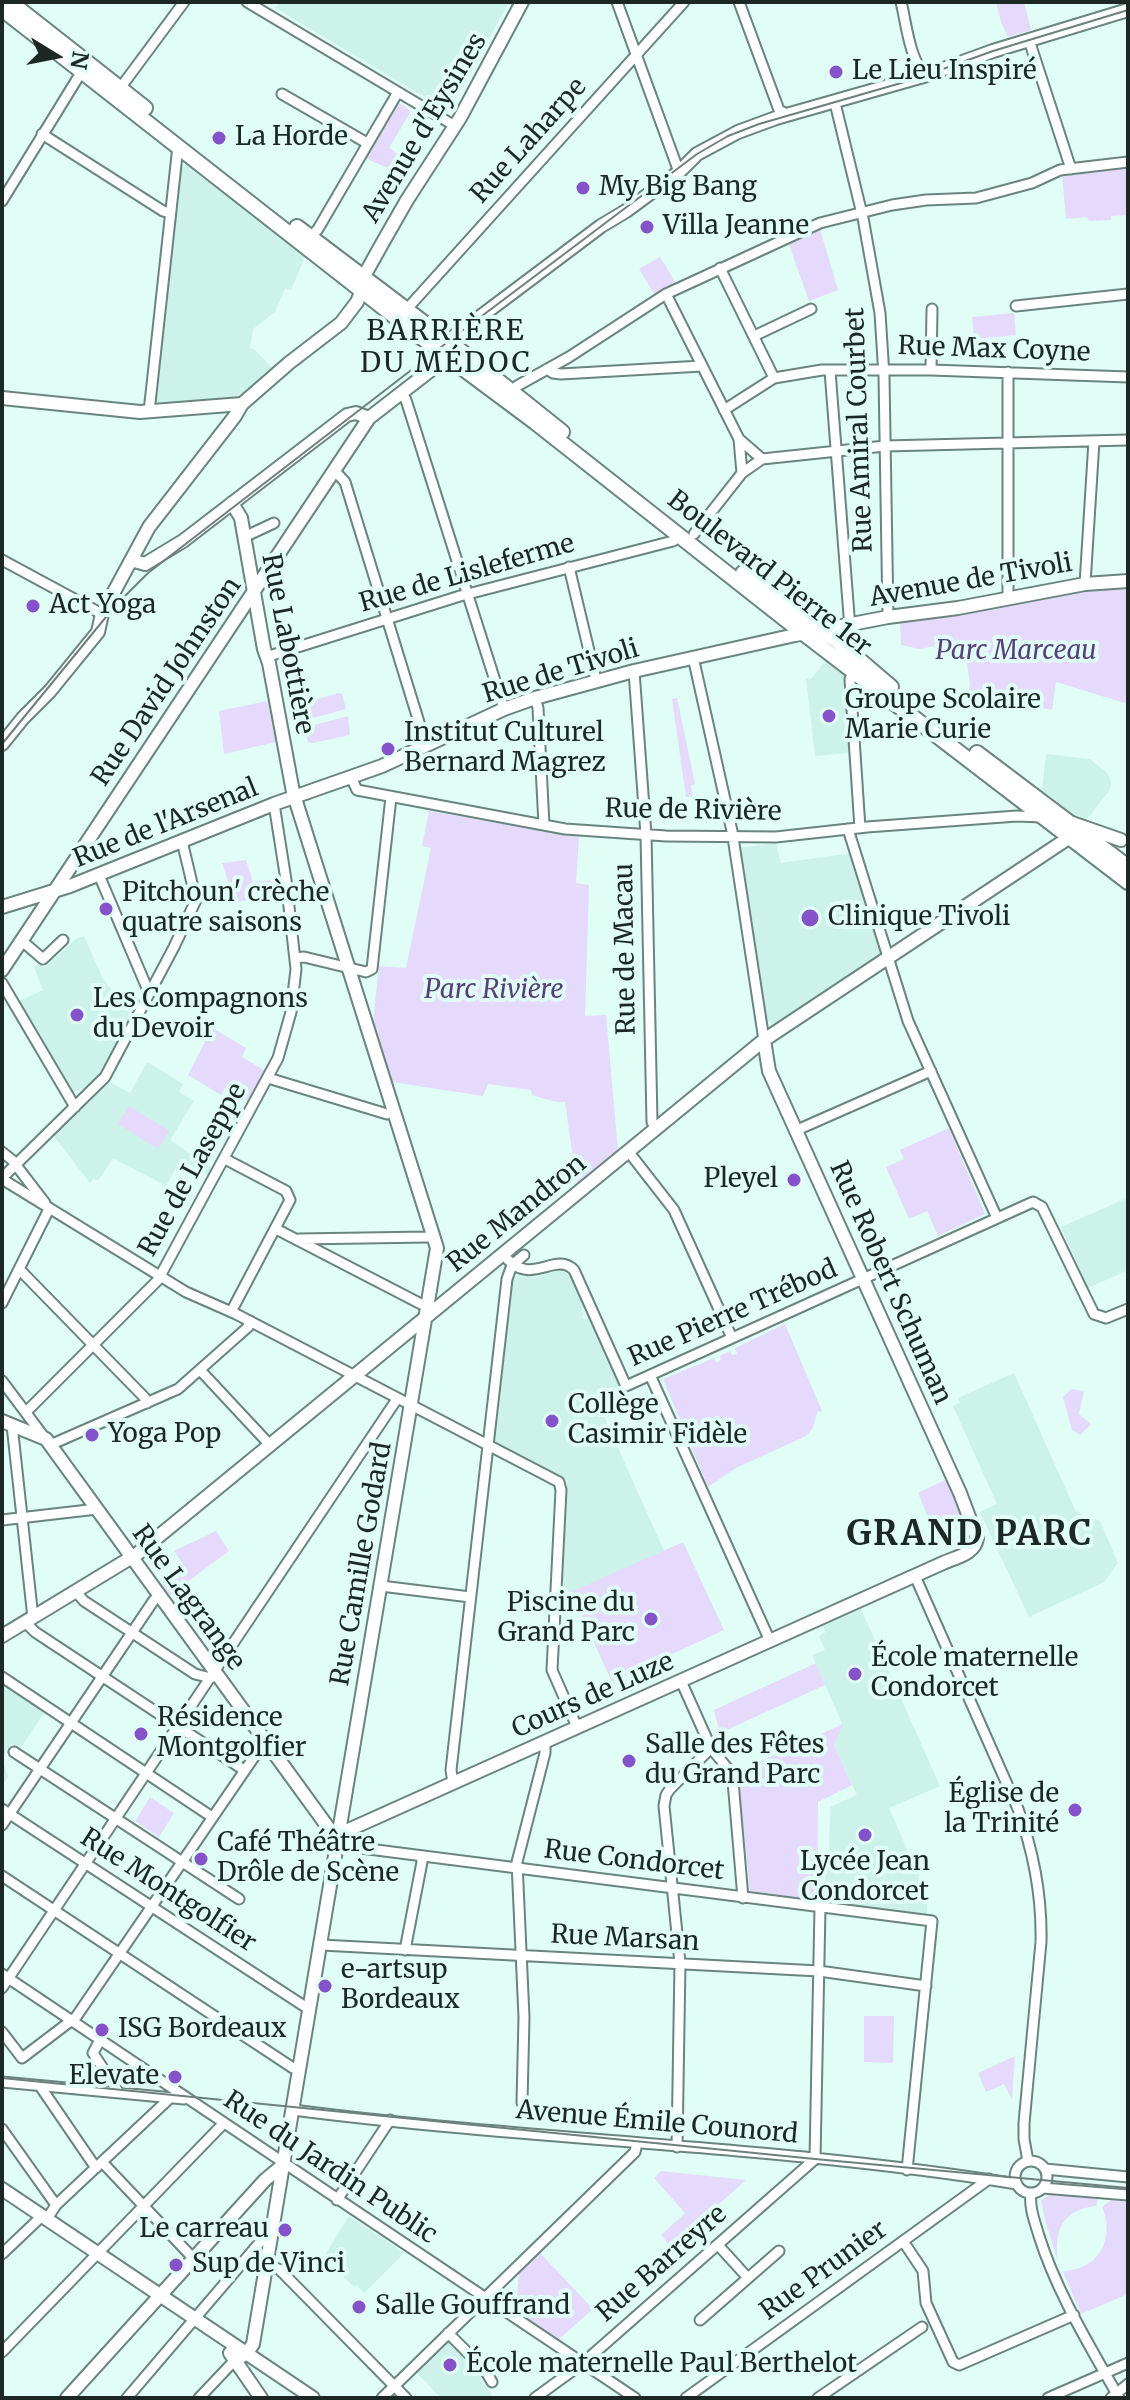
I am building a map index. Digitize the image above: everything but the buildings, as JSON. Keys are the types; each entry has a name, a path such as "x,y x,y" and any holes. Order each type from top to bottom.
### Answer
{"main road":[{"path":"10,2 42,26 178,146 291,233 406,310 445,354"},
{"path":"2,9 82,71 180,137 311,237 363,283 376,302 445,354"},
{"name":"Boulevard Pierre 1er","path":"445,354 498,380 514,399"},
{"name":"Boulevard Pierre 1er","path":"445,354 514,399 687,535 805,633 820,637 852,654 1071,830"},
{"name":"Boulevard Pierre 1er","path":"687,535 738,569 820,637 855,671 1045,817 1071,830"},
{"path":"1071,830 1090,837 1128,867"},
{"path":"1071,830 1128,882"}],"street":[{"path":"4,2 42,26"},
{"path":"120,94 184,2"},
{"path":"247,2 455,126"},
{"name":"Avenue d'Eysines","path":"341,323 357,302 363,283 407,200 455,126 522,2"},
{"path":"617,2 679,172"},
{"name":"Rue Laharpe","path":"406,310 684,2"},
{"path":"739,2 779,110 788,115"},
{"path":"901,2 914,58 919,69 927,75"},
{"path":"131,560 145,564 183,541 347,415 356,413 369,418 601,226 620,216 679,172 697,154 721,140 759,124 927,75 1128,10"},
{"path":"1029,40 1071,169"},
{"path":"2,201 82,71"},
{"path":"311,237 398,92"},
{"path":"282,94 367,143"},
{"name":"Rue Amiral Courbet","path":"835,103 861,212 880,313 888,617"},
{"path":"42,134 170,213"},
{"path":"149,412 178,146"},
{"path":"514,399 517,386 666,294 820,223 926,200 976,198 1032,183 1060,170 1128,162"},
{"path":"720,268 774,378"},
{"path":"666,294 739,439 762,459"},
{"path":"1016,306 1128,294"},
{"path":"2,744 95,636 101,627 102,614 149,527 242,404 367,303 376,302"},
{"path":"754,336 811,309"},
{"path":"931,370 932,309"},
{"path":"547,369 561,374 702,366"},
{"name":"Rue Max Coyne","path":"724,410 774,378 797,373 883,369 1128,377"},
{"path":"830,371 852,654"},
{"path":"1008,372 1008,599"},
{"path":"401,392 504,709"},
{"path":"2,398 149,412 242,404"},
{"name":"Rue David Johnston","path":"2,970 369,418"},
{"path":"739,439 742,473"},
{"path":"687,535 742,473 762,459 885,446 1128,440"},
{"path":"1085,584 1094,441"},
{"path":"334,470 345,482 426,745"},
{"name":"Rue Labottière","path":"232,503 241,518 295,796"},
{"path":"244,537 274,523"},
{"name":"Rue de Lisleferme","path":"266,657 466,595 687,535"},
{"path":"2,560 102,614"},
{"path":"569,567 596,680"},
{"name":"Avenue de Tivoli","path":"820,637 849,624 958,608 1085,584 1128,581"},
{"name":"Rue de Tivoli","path":"295,796 382,766 504,709 535,698 596,680 805,633"},
{"path":"693,657 732,837 764,1040"},
{"name":"Rue de Macau","path":"634,671 646,835 652,1122 656,1129"},
{"path":"855,671 850,679 860,828"},
{"path":"535,698 544,825"},
{"name":"Rue de Rivière","path":"351,777 357,790 391,797 544,825 646,835 776,837 1017,816 1045,817"},
{"name":"Rue de l'Arsenal","path":"2,907 99,875 295,796"},
{"name":"Rue Camille Godard","path":"241,2357 253,2344 267,2266 411,1406 430,1310 437,1248 295,796"},
{"path":"295,958 304,957 366,972 372,969 391,797"},
{"path":"1017,816 1024,810 1021,798"},
{"name":"Rue de Laseppe","path":"26,1412 160,1276 278,1058 291,1012 296,969 274,804"},
{"path":"848,829 908,1021 997,1218"},
{"path":"1071,830 1124,841"},
{"name":"Rue Mandron","path":"2,1636 132,1558 430,1310 764,1040 1071,830"},
{"path":"1090,837 1124,841"},
{"path":"182,841 196,900 105,1077 2,1179 204,1301 250,1321 555,1479 561,1486 552,1670 577,1727"},
{"path":"99,875 150,990"},
{"path":"22,941 43,959 63,940"},
{"path":"2,983 75,1107"},
{"name":"Rue Robert Schuman","path":"764,1040 769,1071 960,1493 977,1545"},
{"path":"797,1130 931,1071"},
{"path":"268,1078 387,1114 395,1112"},
{"path":"628,1151 674,1210 732,1338"},
{"path":"2,1152 16,1164 49,1209"},
{"path":"225,1159 288,1194 288,1205 231,1312"},
{"name":"Rue Pierre Trébod","path":"512,1265 519,1269 537,1269 560,1263 574,1270 626,1386 1028,1204 1038,1204 1094,1314 1106,1318 1128,1309"},
{"path":"2,1303 49,1209"},
{"path":"276,1229 430,1310"},
{"path":"296,1239 434,1235"},
{"path":"331,1257 336,1238"},
{"path":"515,1243 537,1269"},
{"path":"503,1254 512,1265"},
{"path":"453,1783 451,1770 507,1279 512,1265 524,1255"},
{"path":"2,1285 17,1273"},
{"path":"17,1273 93,1345 147,1403"},
{"path":"2,1381 26,1412 32,1428 47,1441 178,1389 248,1327 250,1321"},
{"path":"200,1370 270,1445"},
{"path":"650,1375 770,1641"},
{"path":"2,1988 5,1976 86,1864 397,1399"},
{"path":"32,1428 7,1423 21,1518 29,1620 35,1632 244,1770"},
{"name":"Rue Lagrange","path":"47,1441 213,1675 338,1841"},
{"path":"2,1520 97,1509"},
{"name":"Cours de Luze","path":"338,1841 348,1830 915,1576 977,1545"},
{"path":"915,1576 1007,1783 1036,1869 1041,1914 1038,1983 1024,2123 1028,2161"},
{"path":"381,1586 470,1597"},
{"path":"76,1592 84,1601 195,1674 213,1675"},
{"path":"2,1825 6,1811 40,1769 154,1600 160,1597"},
{"path":"2,1677 212,1817"},
{"path":"681,1681 711,1748 729,1770 733,1781 743,1898"},
{"path":"2,2032 19,2057 25,2057 71,2021 265,1741"},
{"path":"522,2103 524,2017 517,1862 545,1753 545,1742"},
{"path":"677,2147 680,1963 664,1799 711,1748"},
{"path":"14,1752 239,1899"},
{"name":"Rue Montgolfier","path":"6,1811 310,2008"},
{"name":"Rue Condorcet","path":"338,1841 353,1847 925,1919 932,1921 926,1986"},
{"path":"405,1950 421,1856"},
{"path":"2,1876 293,2068 300,2069"},
{"path":"815,2159 820,1908"},
{"name":"Rue Marsan","path":"321,1945 819,1971 926,1986"},
{"name":"Rue du Jardin Public","path":"5,1976 635,2398"},
{"path":"907,2170 926,1986"},
{"path":"100,2040 93,2053 119,2093"},
{"path":"2,2082 188,2100"},
{"path":"40,2086 99,2165 144,2206 193,2258"},
{"path":"2,2254 170,2098"},
{"name":"Avenue Émile Counord","path":"293,2110 815,2159 1017,2184"},
{"path":"337,2200 390,2120"},
{"path":"2,2352 223,2124"},
{"path":"2,2129 56,2205"},
{"path":"382,2398 635,2152 637,2143"},
{"name":"Rue Barreyre","path":"535,2398 583,2363 815,2159"},
{"path":"1043,2188 1047,2180 1045,2169 1038,2162 1028,2161 1017,2169 1017,2184 1031,2193 1043,2188 1128,2195"},
{"path":"67,2398 265,2180 284,2164"},
{"path":"1045,2169 1124,2177 1128,2165"},
{"name":"Rue Prunier","path":"686,2398 989,2179"},
{"path":"2,2189 218,2334 241,2357 313,2398"},
{"path":"1031,2193 1030,2203 1056,2283 1116,2396 1128,2384"},
{"path":"127,2398 261,2241 271,2240"},
{"path":"903,2241 923,2271 926,2303 953,2362 959,2365 1074,2315"},
{"path":"718,2245 748,2278"},
{"path":"700,2320 779,2251"},
{"path":"267,2266 279,2269 406,2398"},
{"path":"818,2398 922,2327"},
{"path":"448,2333 485,2370 492,2382"},
{"path":"199,2398 241,2357"},
{"path":"241,2357 261,2398"},
{"path":"1048,2398 1128,2363"}],"shaded area":[{"path":"280,2 509,2 451,107 445,109 275,8"},
{"path":"185,164 305,257 291,290 285,288 275,312 253,329 250,348 274,370 241,399 158,406 154,403 181,170"},
{"name":"Groupe Scolaire Marie Curie","path":"826,660 844,674 849,753 815,756 806,679 812,678"},
{"path":"1046,754 1090,759 1110,778 1109,791 1084,823 1042,790"},
{"name":"Clinique Tivoli","path":"776,843 781,863 852,853 881,955 775,1025 767,1021 739,848"},
{"name":"Les Compagnons du Devoir","path":"84,936 102,977 132,1017 96,1081 70,1095 17,1002 43,990 34,967 40,963 44,968 76,939"},
{"path":"147,1062 183,1084 179,1092 194,1101 170,1140 213,1169 209,1176 181,1159 166,1186 113,1158 98,1181 94,1178 90,1183 53,1135 109,1082 130,1093"},
{"path":"1125,1199 1128,1207 1128,1270 1088,1288 1061,1227"},
{"name":"Collège Casimir Fidèle","path":"560,1270 569,1274 584,1307 581,1308 582,1316 584,1320 589,1318 621,1390 597,1401 664,1551 562,1597 567,1480 495,1442 513,1278 518,1275 537,1277"},
{"path":"1014,1373 1076,1512 1100,1521 1118,1563 1104,1582 1029,1617 980,1512 997,1504 953,1406 960,1403 958,1398"},
{"path":"861,1609 940,1786 889,1808 927,1895 927,1914 825,1901 830,1807 857,1795 834,1745 842,1723 812,1655 825,1650 819,1636 826,1632 823,1626"},
{"path":"2,1683 45,1711 20,1749 11,1744 2,1758"},
{"path":"2,1758 8,1777 2,1785"},
{"path":"349,2216 404,2253 364,2293 357,2285 354,2287 325,2255"},
{"name":"École maternelle Paul Berthelot","path":"450,2337 484,2376 481,2380 492,2394 489,2398 441,2398 415,2371"}],"green space":[{"path":"996,2 1024,2 1031,30 1008,37"},
{"path":"396,101 411,111 389,148 407,160 400,173 362,157"},
{"path":"1128,166 1128,215 1111,216 1111,220 1089,221 1087,217 1066,219 1062,174"},
{"path":"820,229 838,290 809,301 788,242"},
{"path":"660,257 677,285 655,295 639,269"},
{"path":"1014,313 1016,335 974,339 972,317"},
{"name":"Parc Marceau","path":"1128,586 1128,704 1056,682 1052,710 969,692 963,641 919,649 901,645 900,619 1074,591"},
{"path":"339,693 346,709 302,721 300,704"},
{"path":"677,698 695,784 691,785 692,796 686,797 672,699"},
{"path":"268,701 276,742 224,754 219,711"},
{"path":"348,716 350,735 308,742 303,728"},
{"name":"Parc Rivière","path":"429,811 579,837 576,883 589,885 585,1016 606,1015 618,1151 577,1185 565,1102 532,1095 531,1090 488,1084 483,1096 392,1082 373,1022 379,966 406,968 431,848 422,846"},
{"path":"246,860 253,882 280,879 282,897 235,902 222,863"},
{"path":"212,1028 246,1048 242,1057 266,1071 249,1102 225,1088 221,1095 188,1075"},
{"path":"129,1106 169,1131 158,1149 118,1124"},
{"path":"949,1128 985,1214 938,1236 927,1211 909,1219 886,1167 904,1159 900,1150"},
{"path":"785,1324 822,1411 817,1412 813,1428 806,1436 736,1468 708,1487 663,1379 714,1358 716,1363 721,1360 719,1356 730,1351 732,1355 737,1354 735,1348"},
{"path":"1071,1389 1084,1391 1079,1414 1091,1424 1080,1435 1072,1430 1063,1397"},
{"path":"947,1479 965,1525 936,1537 918,1493"},
{"path":"216,1531 229,1551 167,1597 160,1587 186,1568 174,1551"},
{"name":"Piscine du Grand Parc","path":"683,1542 724,1630 612,1682 571,1592"},
{"path":"816,1663 825,1685 720,1733 714,1710"},
{"path":"843,1724 834,1745 852,1785 818,1802 817,1900 750,1891 736,1772"},
{"path":"150,1797 174,1813 159,1837 135,1821"},
{"path":"864,2016 894,2016 893,2063 864,2062"},
{"path":"1015,2056 1012,2099 1004,2084 986,2092 978,2073"},
{"path":"661,2171 746,2180 671,2247 661,2235 685,2213 654,2178"},
{"path":"1051,2194 1098,2199 1096,2206 1075,2212 1063,2224 1057,2240 1058,2262 1041,2200"},
{"path":"1111,2200 1128,2202 1128,2294 1081,2314 1063,2272 1080,2268 1102,2249 1106,2224 1102,2207"},
{"path":"539,2252 593,2309 558,2340 516,2312 519,2271"}],"tram line":[{"path":"2,744 115,606 148,573 697,154 728,136 759,124 915,79 993,51 1128,10"},
{"path":"2,2078 1128,2188"}],"place":[{"name":"Le Lieu Inspiré","path":"836,72"},
{"name":"La Horde","path":"219,138"},
{"name":"My Big Bang","path":"583,188"},
{"name":"Villa Jeanne","path":"647,227"},
{"name":"Act Yoga","path":"33,606"},
{"name":"Groupe Scolaire Marie Curie","path":"829,716"},
{"name":"Institut Culturel Bernard Magrez","path":"388,749"},
{"name":"Pitchoun' crèche quatre saisons","path":"106,909"},
{"name":"Clinique Tivoli","path":"810,918"},
{"name":"Les Compagnons du Devoir","path":"77,1015"},
{"name":"Pleyel","path":"794,1180"},
{"name":"Collège Casimir Fidèle","path":"552,1421"},
{"name":"Yoga Pop","path":"92,1435"},
{"name":"Piscine du Grand Parc","path":"651,1619"},
{"name":"École maternelle Condorcet","path":"855,1674"},
{"name":"Résidence Montgolfier","path":"141,1734"},
{"name":"Salle des Fêtes du Grand Parc","path":"629,1761"},
{"name":"Église de la Trinité","path":"1075,1810"},
{"name":"Lycée Jean Condorcet","path":"865,1835"},
{"name":"Café Théâtre Drôle de Scène","path":"201,1859"},
{"name":"e-artsup Bordeaux","path":"325,1986"},
{"name":"ISG Bordeaux","path":"102,2030"},
{"name":"Elevate","path":"175,2077"},
{"name":"Le carreau","path":"285,2230"},
{"name":"Sup de Vinci","path":"176,2265"},
{"name":"Salle Gouffrand","path":"359,2307"},
{"name":"École maternelle Paul Berthelot","path":"450,2365"}],"district":[{"name":"BARRIÈRE DU MÉDOC","path":"446,348"},
{"name":"GRAND PARC","path":"970,1535"}]}
